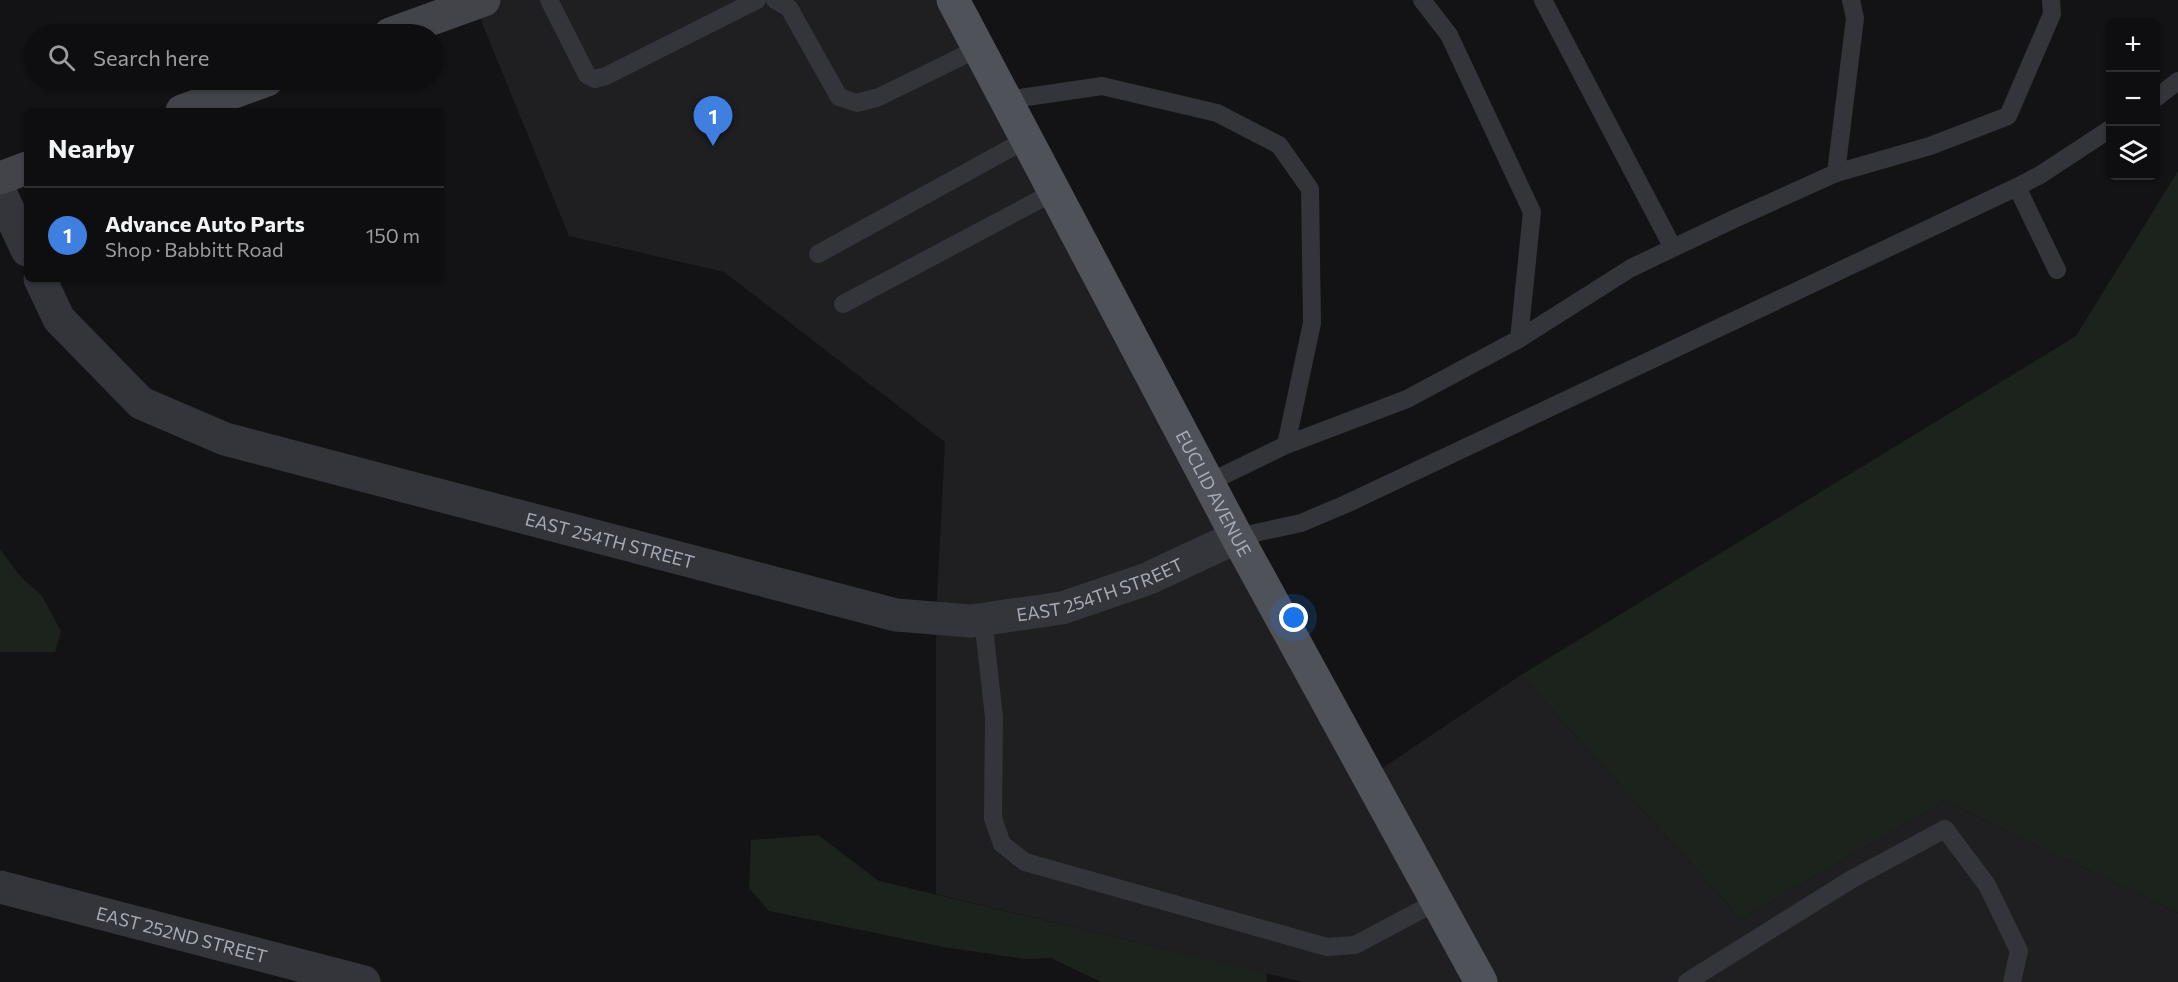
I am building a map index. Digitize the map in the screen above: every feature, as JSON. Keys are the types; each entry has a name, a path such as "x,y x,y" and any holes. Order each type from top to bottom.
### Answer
{"main road":[{"path":"418,24 484,0"},
{"name":"EUCLID AVENUE","path":"953,0 1237,537 1481,982"},
{"path":"190,108 240,90"},
{"path":"0,178 24,169"}],"street":[{"path":"0,192 24,244"},
{"name":"EAST 254TH STREET","path":"41,282 59,319 141,403 225,439 896,615 970,621 1062,608 1147,579 1237,537"},
{"name":"EAST 252ND STREET","path":"0,887 364,982"}],"lane":[{"path":"549,0 587,75 595,79 606,76 757,0"},
{"path":"775,0 789,8 839,97 857,103 879,97 978,48"},
{"path":"1422,0 1449,35 1532,212 1519,339"},
{"path":"1543,0 1673,248"},
{"path":"1836,173 1855,18 1851,0"},
{"path":"1208,483 1286,445 1407,399 1519,339 1631,268 1836,173 1930,146 2007,116 2052,14 2051,0"},
{"path":"2160,95 2178,81"},
{"path":"1006,100 1102,86 1217,113 1279,145 1310,189 1312,323 1286,445"},
{"path":"1237,537 1301,523 1346,504 2016,187 2040,175 2106,132"},
{"path":"818,254 1027,139"},
{"path":"2016,187 2057,270"},
{"path":"843,304 1054,192"},
{"path":"983,619 994,717 993,818 1002,844 1025,862 1327,947 1355,945 1436,902"},
{"path":"1687,982 1852,879 1946,829 1987,885 2019,951 2012,982"}],"shaded area":[{"path":"484,0 953,0 1369,777 1521,675 1741,919 1945,801 2178,913 2178,982 1302,982 936,894 936,618 945,442 724,272 569,236 474,3"},
{"path":"2178,171 2178,913 1945,801 1741,919 1521,675 2076,336"},
{"path":"0,549 20,576 42,596 61,631 55,652 0,652"},
{"path":"818,835 879,881 1266,973 1267,982 1101,982 1051,958 1025,959 943,947 769,911 749,888 751,840"}],"place":[{"name":"Advance Auto Parts","path":"713,146"}]}
